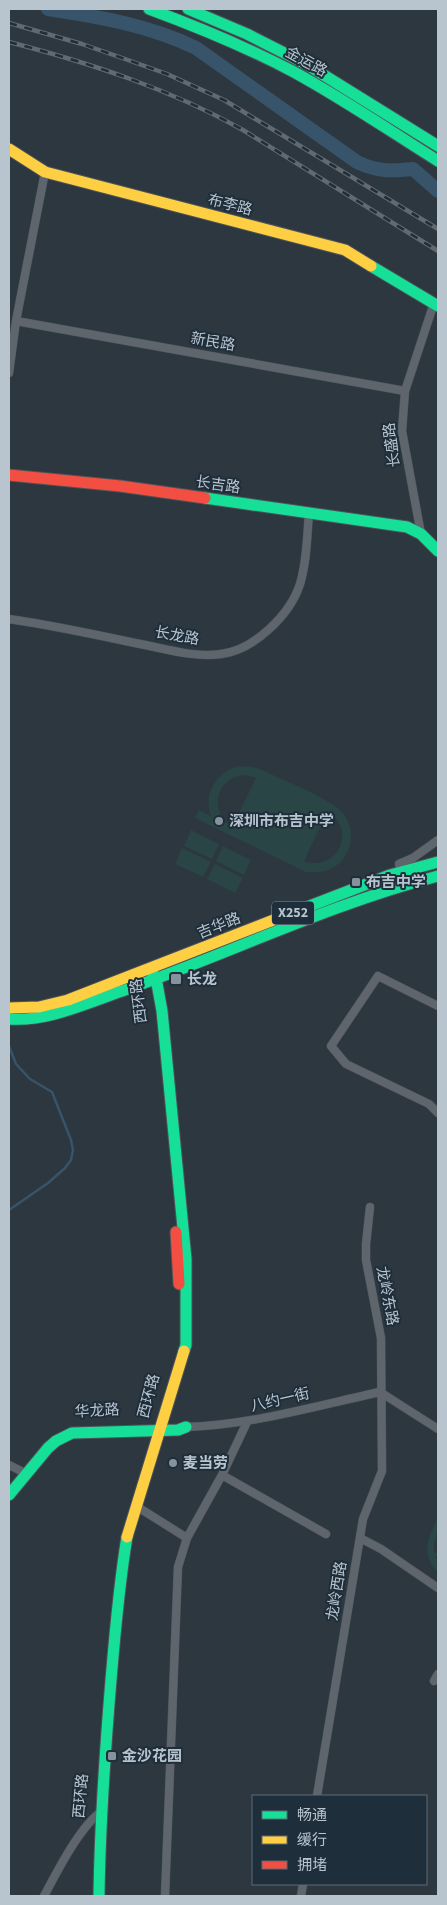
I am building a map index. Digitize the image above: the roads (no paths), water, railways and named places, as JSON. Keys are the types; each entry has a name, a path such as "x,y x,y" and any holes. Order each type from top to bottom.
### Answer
{"main road":[{"name":"金运路","path":"149,9 211,32 271,60 328,92 438,161"},
{"name":"金运路","path":"188,9 247,34 306,64 438,146"},
{"name":"布李路","path":"9,149 45,172 345,250 436,304"},
{"name":"长吉路","path":"9,475 120,486 408,526 421,534"},
{"path":"421,534 438,551"},
{"name":"吉华路","path":"9,1008 37,1008 152,976 370,883 438,862"},
{"name":"吉华路","path":"9,1019 20,1020 58,1013 152,976 392,888 438,876"},
{"name":"西环路","path":"91,1896 120,1580 128,1533 160,1426 178,1344 180,1322 172,1165 152,976"},
{"name":"华龙路","path":"9,1486 50,1437 67,1428 82,1425 160,1426 178,1430 186,1427"},
{"name":"西环路","path":"99,1896 98,1814 115,1579 122,1531 140,1475 160,1426"},
{"name":"华龙路","path":"9,1495 48,1448 64,1436 81,1432 160,1426"}],"street":[{"path":"9,373 16,321 45,172"},
{"name":"长盛路","path":"421,534 402,431 405,391 436,304"},
{"name":"新民路","path":"16,321 405,391"},
{"name":"长龙路","path":"9,619 48,624 196,655 223,654 248,645 265,633 284,614 299,585 304,566 310,513"},
{"path":"401,872 399,864 412,858 438,840"},
{"path":"438,1006 378,976 331,1046 346,1064 429,1104 438,1113"},
{"name":"龙岭东路","path":"370,1207 366,1260 381,1338 380,1392"},
{"path":"380,1392 438,1429"},
{"name":"八约一街","path":"186,1427 247,1422 380,1392"},
{"name":"龙岭西路","path":"317,1795 363,1519 382,1471 380,1392"},
{"path":"165,1896 178,1568 187,1538 222,1475 247,1422"},
{"path":"9,1465 21,1471"},
{"path":"222,1475 326,1534"},
{"path":"136,1506 187,1538"},
{"path":"360,1538 381,1548 438,1588"},
{"path":"44,1896 69,1851 98,1814"}],"waterway":[{"path":"48,9 142,28 160,33 196,48 357,162 372,168 385,170 413,169 438,191"},
{"path":"9,1046 16,1064 30,1079 52,1092 71,1140 73,1150 71,1160 65,1168 48,1183 9,1210"}],"railway":[{"path":"9,23 82,44 167,74 224,100 438,229"},
{"path":"9,42 129,78 215,115 243,130 438,251"}],"place":[{"name":"深圳市布吉中学","path":"219,821"},
{"name":"布吉中学","path":"356,882"},
{"name":"长龙","path":"176,979"},
{"name":"麦当劳","path":"173,1463"},
{"name":"金沙花园","path":"112,1756"}]}
